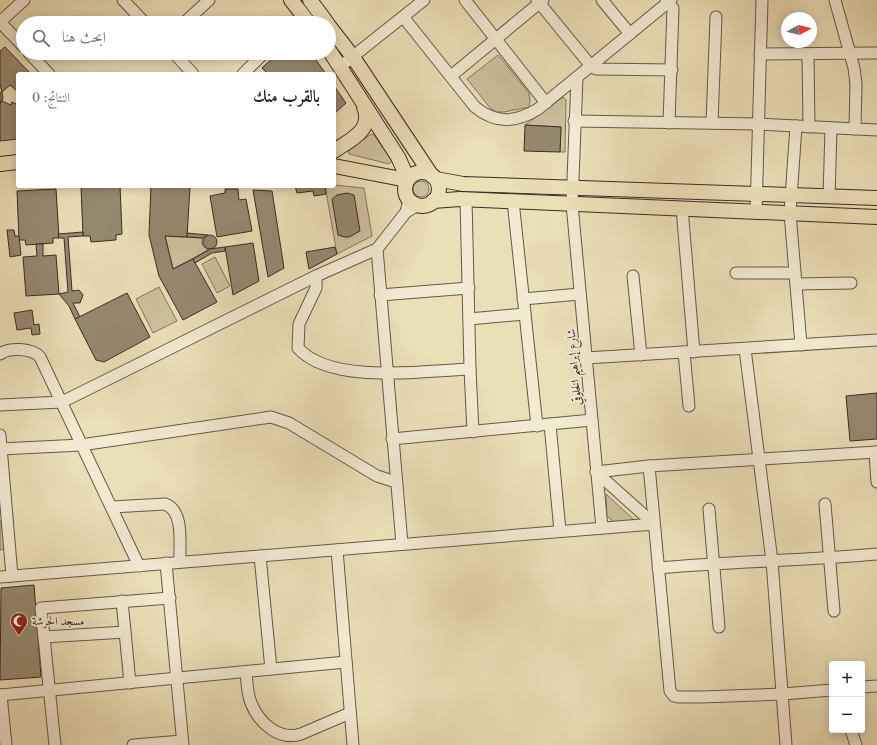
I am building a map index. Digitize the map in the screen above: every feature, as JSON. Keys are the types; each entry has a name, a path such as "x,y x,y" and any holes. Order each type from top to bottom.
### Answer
{"main road":[{"path":"291,0 300,16"},
{"path":"310,0 322,16"},
{"path":"336,35 434,177 438,193 434,201"},
{"path":"336,59 398,157 408,180"},
{"path":"336,150 357,135 365,126 366,113 355,88"},
{"path":"0,164 16,162"},
{"path":"336,166 408,180"},
{"path":"410,203 405,190 408,180 412,175 422,172 434,177 462,184 877,198"},
{"path":"366,173 410,203 429,204 434,201 466,199 877,217"}],"street":[{"path":"16,39 0,22 24,0"},
{"path":"123,0 138,16"},
{"path":"192,16 209,0"},
{"path":"341,66 404,18 424,0"},
{"path":"464,0 546,103"},
{"path":"602,0 630,34"},
{"path":"756,212 762,0"},
{"path":"835,0 850,53 856,84 855,129"},
{"path":"451,76 540,1 590,66 596,69 672,70"},
{"path":"404,18 475,107 486,116 494,119 514,119 527,116 546,103 668,1 673,8 669,123"},
{"path":"712,123 716,17"},
{"path":"760,54 808,55 877,53"},
{"path":"808,55 809,127"},
{"path":"36,60 47,72"},
{"path":"180,60 191,72"},
{"path":"244,72 257,60"},
{"name":"شارع إبراهيم الخلوقي","path":"577,78 574,121 572,204 602,528"},
{"path":"574,121 758,124 877,130"},
{"path":"796,126 790,195 790,213 801,345"},
{"path":"829,197 831,128"},
{"path":"466,199 473,432"},
{"path":"512,201 538,426"},
{"path":"0,405 62,402 316,276 378,249 410,203"},
{"path":"682,208 689,352 688,406"},
{"path":"378,249 380,295 402,544"},
{"path":"736,273 851,283"},
{"path":"316,276 316,288 299,324 297,337 298,348 304,355 315,361 352,372 387,373 470,368"},
{"path":"633,276 641,355"},
{"path":"380,295 469,288"},
{"path":"523,299 580,294"},
{"path":"469,319 525,314"},
{"path":"586,358 877,340"},
{"path":"745,349 772,561 786,745"},
{"path":"0,354 8,351 28,350 37,354 62,402 139,566"},
{"path":"1,449 82,446 271,417 289,423 377,476 396,482"},
{"path":"392,440 592,420"},
{"path":"550,424 560,531"},
{"path":"0,435 12,576"},
{"path":"596,472 649,466 876,452 877,482"},
{"path":"649,466 668,686 674,696 702,697 782,694 829,690"},
{"path":"596,472 654,524"},
{"path":"112,507 165,504 172,506 176,511 178,520 180,562"},
{"path":"825,504 831,558 834,611"},
{"path":"709,509 719,627"},
{"path":"0,577 654,524"},
{"path":"337,550 353,745"},
{"path":"658,568 713,563 831,558 877,554"},
{"path":"260,556 271,670"},
{"path":"133,745 183,743 166,564"},
{"path":"54,745 41,608 170,598"},
{"path":"122,601 130,683"},
{"path":"44,637 125,632"},
{"path":"6,745 0,695 346,662"},
{"path":"246,672 248,692 256,713 280,735 292,741 350,713"},
{"path":"865,687 877,686"},
{"path":"852,733 856,745"}],"shaded area":[{"path":"498,55 529,93 529,107 497,112 491,109 467,79"},
{"path":"563,97 566,100 565,152 560,152 561,127 525,125"},
{"path":"371,134 374,135 392,161 389,164 349,154 348,151"},
{"path":"418,181 424,181 429,186 427,195 424,197 418,197 413,192 413,186"},
{"path":"336,185 364,188 372,236 337,254 325,188 336,188"},
{"path":"165,236 202,238 202,245 208,250 173,269"},
{"path":"215,257 230,286 217,293 202,264"},
{"path":"159,287 177,321 153,333 136,299"},
{"path":"606,494 634,520 614,522 607,516"},
{"path":"0,521 2,521 4,549 0,550"}],"building":[{"path":"5,47 29,72 16,72 16,90 10,85 2,92 0,84 0,51"},
{"path":"271,60 316,60 325,72 266,72 262,68"},
{"path":"336,89 346,103 336,112"},
{"path":"2,92 3,98 0,104 0,93"},
{"path":"2,101 11,105 12,102 16,104 16,139 0,141 0,104"},
{"path":"525,125 561,127 560,152 524,151"},
{"path":"81,188 120,188 122,234 116,235 116,240 91,242 90,236 83,236"},
{"path":"151,188 190,188 187,237 165,236 173,269 193,259 217,302 183,320 159,276 149,235"},
{"path":"296,188 325,188 326,194 314,196 313,191 297,193"},
{"path":"56,189 59,238 53,238 53,243 26,245 25,240 19,240 17,191"},
{"path":"225,189 238,189 239,200 246,199 252,231 217,237 210,196 225,193"},
{"path":"253,190 272,191 284,268 268,277"},
{"path":"347,193 354,195 360,231 349,237 344,237 338,235 332,199 337,195"},
{"path":"7,230 14,230 15,236 19,236 21,255 10,257"},
{"path":"83,232 83,236 68,237 72,291 79,290 83,295 80,303 73,303 80,317 75,319 69,306 59,294 68,292 64,238 59,238 58,234"},
{"path":"187,233 208,235 203,238 187,237"},
{"path":"210,235 215,237 217,242 215,247 210,249 205,247 203,242 205,237"},
{"path":"253,243 259,281 233,295 225,247"},
{"path":"36,244 43,244 43,256 56,255 59,294 26,296 23,257 37,256"},
{"path":"225,247 225,251 212,253 195,263 193,259 210,249"},
{"path":"335,247 337,254 309,269 306,252"},
{"path":"127,293 150,337 104,362 96,360 75,319"},
{"path":"32,310 34,325 39,324 40,334 32,335 31,328 17,330 14,313"},
{"path":"877,393 877,439 850,441 846,396"},
{"name":"مسجد الحرشة","path":"34,585 41,677 0,680 1,588"}],"place":[{"name":"مسجد الحرشة","path":"19,636"}]}
